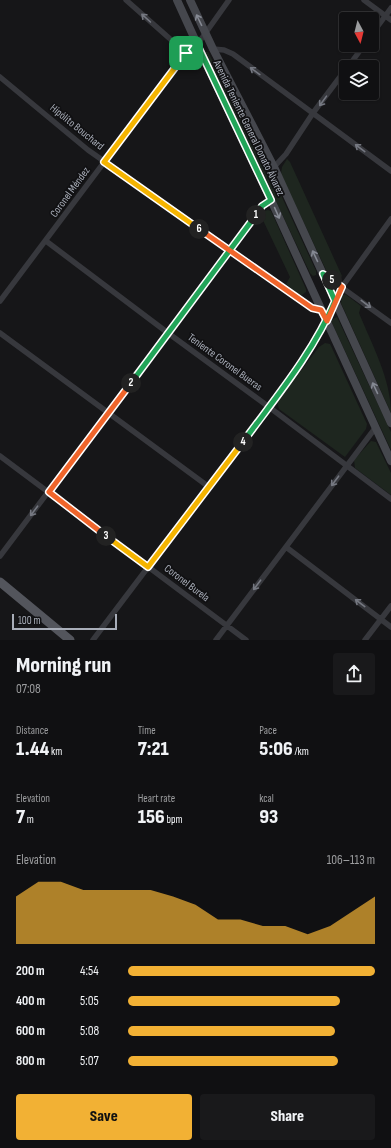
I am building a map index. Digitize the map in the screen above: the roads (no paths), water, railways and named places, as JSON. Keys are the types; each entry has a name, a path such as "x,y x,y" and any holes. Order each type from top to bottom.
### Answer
{"main road":[{"name":"Avenida Teniente General Donato Álvarez","path":"177,0 391,461"},
{"name":"Avenida Teniente General Donato Álvarez","path":"190,0 213,49 274,166 391,423"},
{"path":"0,582 70,640"}],"street":[{"path":"126,0 186,53"},
{"name":"Coronel Méndez","path":"0,301 186,53 206,34 229,0"},
{"path":"364,0 391,20"},
{"path":"379,25 391,8"},
{"path":"213,49 224,50 232,54 391,171"},
{"name":"Hipólito Bouchard","path":"0,77 104,162 312,308 321,310"},
{"path":"274,166 286,154 339,79"},
{"path":"0,556 262,206 271,200"},
{"path":"93,640 269,407 317,338 327,321 342,287 391,219"},
{"name":"Teniente Coronel Bueras","path":"46,241 391,499"},
{"path":"323,274 391,323"},
{"path":"0,333 209,487"},
{"path":"216,640 376,427"},
{"name":"Coronel Burela","path":"0,456 246,640"},
{"path":"286,547 391,627"},
{"path":"365,640 391,606"}]}
